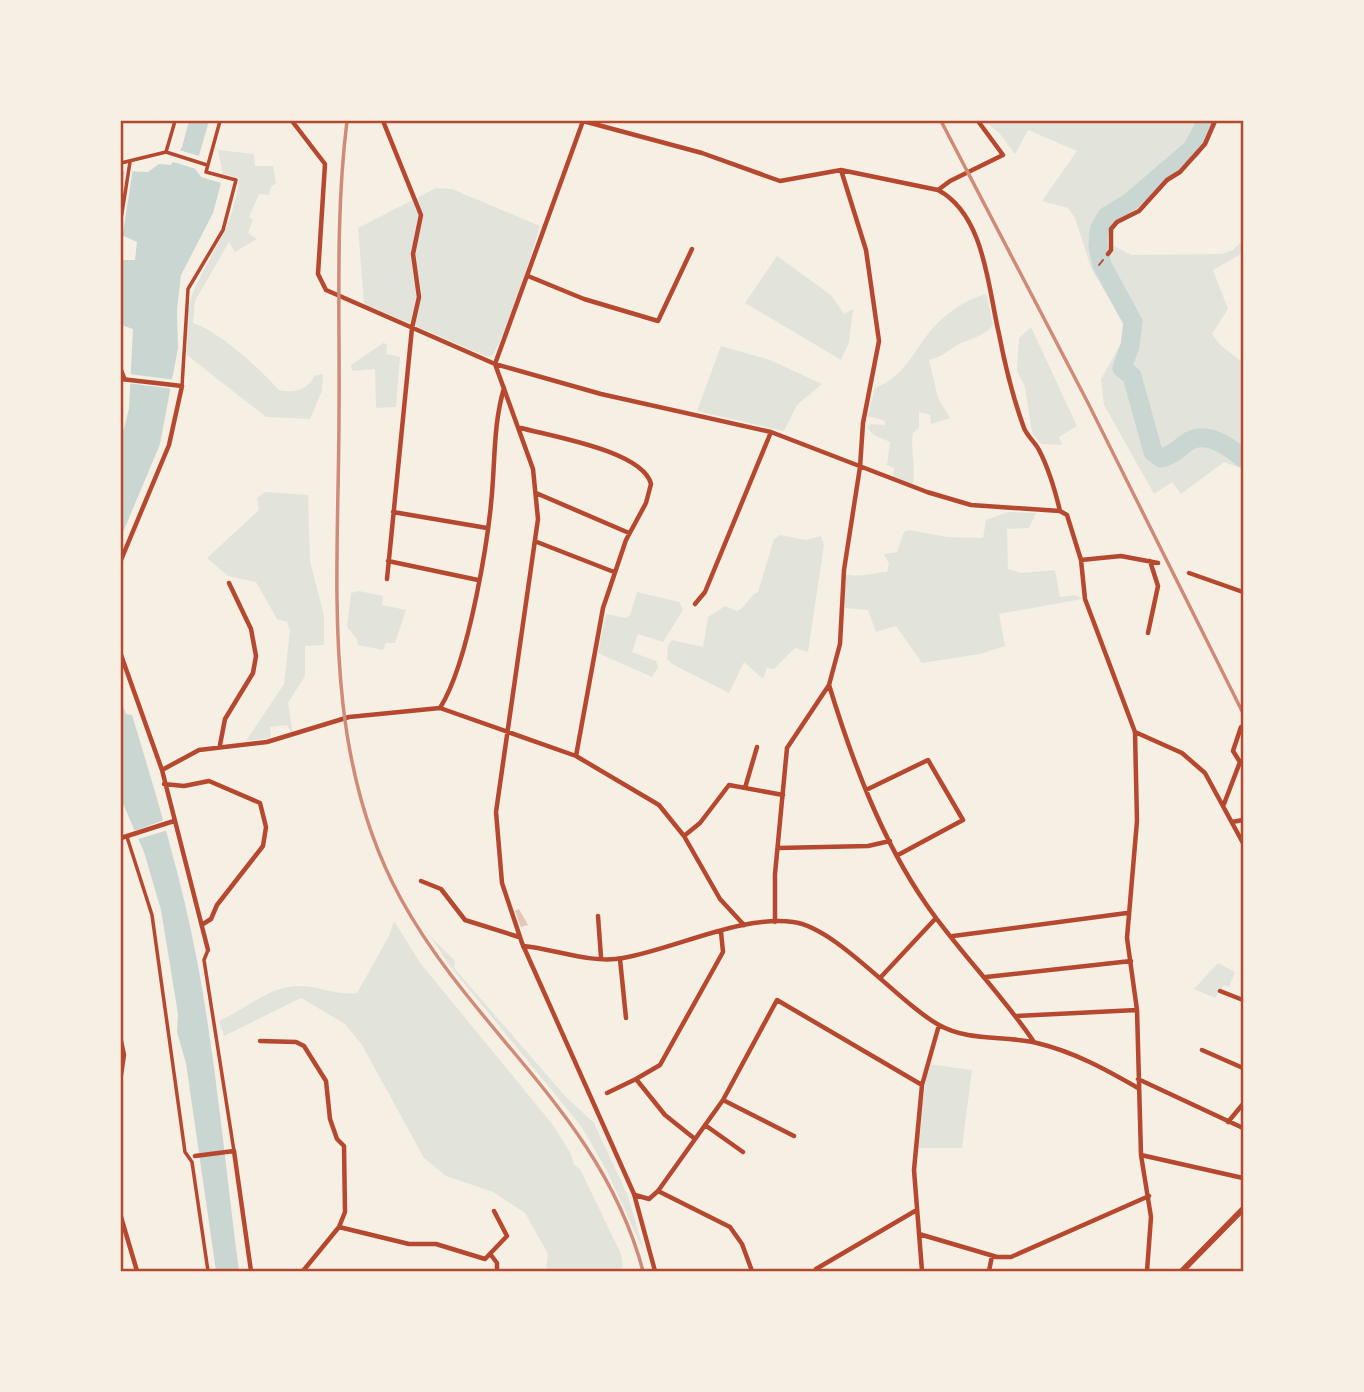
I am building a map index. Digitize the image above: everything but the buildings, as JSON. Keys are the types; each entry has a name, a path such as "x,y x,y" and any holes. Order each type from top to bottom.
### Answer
{"street":[{"path":"167,153 175,121"},
{"path":"121,559 169,444 180,385 188,289 223,230 236,180 206,172 205,165 220,121"},
{"path":"292,121 326,164 318,274 326,290 495,364 601,394 771,432 860,467 971,505 1060,511 1067,514 1081,560 1085,599 1135,732 1137,821 1127,913 1137,1010 1141,1155 1149,1196 1147,1271"},
{"path":"383,121 421,215 413,254 419,297 412,328 387,579"},
{"path":"655,1271 634,1194 594,1099 523,946 508,902 497,851 496,812 537,542 533,469 495,364 528,276 543,226 569,166 583,121 702,153 780,181 841,170 938,190 951,197 972,230 984,257 998,333 1025,431 1040,453 1055,489 1060,511"},
{"path":"938,190 950,181 1003,155 978,121"},
{"path":"1107,255 1111,250 1111,229 1117,222 1139,211 1167,180 1180,172 1205,144 1215,121"},
{"path":"121,163 130,165 167,153 205,165"},
{"path":"121,219 130,165"},
{"path":"775,922 787,748 829,685 840,644 844,570 860,467 863,423 879,341 866,250 841,170"},
{"path":"528,276 584,299 657,321 692,249"},
{"path":"121,369 125,379 180,385"},
{"path":"440,708 466,638 478,579 487,528 495,425 504,387"},
{"path":"520,428 609,452 645,472 651,484 614,572 589,672 576,756"},
{"path":"695,604 705,592 771,432"},
{"path":"536,493 629,533"},
{"path":"393,512 487,528"},
{"path":"537,542 614,572"},
{"path":"1081,560 1121,556 1158,563"},
{"path":"388,561 478,579"},
{"path":"1148,633 1158,586 1150,561"},
{"path":"1189,573 1243,592"},
{"path":"220,746 225,719 253,673 256,656 251,629 229,583"},
{"path":"121,655 162,770 171,822 203,924 208,950 204,960 251,1271"},
{"path":"829,685 866,790 898,855 936,918 986,977 1034,1042"},
{"path":"162,770 199,750 267,742 349,717 440,708 576,756 659,805 684,836 720,899 744,925"},
{"path":"1224,804 1240,762 1233,751 1241,727"},
{"path":"1135,732 1194,761 1205,773 1224,804 1243,842"},
{"path":"745,788 757,747"},
{"path":"866,790 928,760 963,820 898,855"},
{"path":"164,784 184,786 209,781 260,803 266,827 263,846 217,905 211,919 203,924"},
{"path":"684,836 700,822 729,785 783,795"},
{"path":"1232,822 1243,820"},
{"path":"171,822 127,837 152,915 185,1152 192,1162 208,1271"},
{"path":"778,848 868,846 890,841"},
{"path":"421,881 441,888 465,920 520,937"},
{"path":"952,936 1127,913"},
{"path":"598,916 601,957"},
{"path":"880,978 936,918"},
{"path":"523,946 620,959 744,925 792,921 814,929 939,1026 963,1035 1034,1042 1092,1062 1139,1088"},
{"path":"607,1093 660,1065 723,953 722,932"},
{"path":"620,959 626,1018"},
{"path":"986,977 1131,961"},
{"path":"1220,991 1243,1000"},
{"path":"634,1194 649,1199 658,1191 723,1100 777,1000 922,1085"},
{"path":"1016,1016 1137,1010"},
{"path":"920,1270 914,1170 922,1085 939,1026"},
{"path":"121,1041 124,1055 121,1076"},
{"path":"260,1041 296,1042 304,1046 326,1081 330,1119 337,1139 344,1146 345,1212 339,1227 303,1271"},
{"path":"1202,1050 1243,1068"},
{"path":"636,1079 665,1115 695,1139"},
{"path":"1138,1079 1243,1128"},
{"path":"723,1100 794,1136"},
{"path":"1228,1122 1243,1104"},
{"path":"705,1125 743,1152"},
{"path":"195,1156 231,1151"},
{"path":"1141,1155 1243,1178"},
{"path":"658,1191 730,1227 742,1244 752,1271"},
{"path":"919,1234 992,1256 1012,1257 1149,1196"},
{"path":"1182,1271 1243,1209"},
{"path":"339,1227 409,1244 436,1244 485,1259 507,1236 494,1210"},
{"path":"816,1269 915,1211"},
{"path":"121,1217 137,1271"},
{"path":"491,1255 497,1264 497,1271"},
{"path":"989,1271 992,1256"}],"path":[{"path":"1099,265 1107,255"}],"shaded area":[{"path":"189,121 209,121 195,169 201,177 221,183 213,213 181,275 177,309 178,348 160,444 121,537 121,439 129,409 133,329 121,325 121,260 135,260 137,242 121,235 121,171 148,172 159,164 171,165 182,147"},
{"path":"985,121 1210,121 1203,141 1183,166 1135,210 1120,217 1108,231 1107,243 1132,255 1221,254 1233,250 1243,240 1243,253 1213,270 1228,309 1212,334 1221,346 1243,362 1243,469 1224,462 1181,494 1172,482 1154,494 1104,405 1101,379 1123,340 1123,323 1091,268 1075,218 1068,208 1042,201 1077,151 1028,130 1015,154 1000,134"},
{"path":"218,150 254,154 255,166 273,166 276,183 271,187 269,195 259,194 249,217 253,220 248,233 257,239 235,252 229,242 195,301 193,323 227,342 279,390 300,390 308,385 314,376 323,374 322,391 310,419 266,417 187,355 188,309 192,295 227,226 239,178 223,174"},
{"path":"436,188 452,189 540,226 511,318 493,355 488,357 364,304 358,228"},
{"path":"777,256 831,295 844,314 853,309 849,342 841,360 745,303"},
{"path":"986,294 993,325 989,330 929,360 938,398 950,418 931,424 930,415 919,412 919,428 913,433 912,440 913,485 893,477 894,468 887,465 890,442 874,435 867,428 871,424 885,425 885,421 868,416 875,388 900,371 928,334 947,315 962,304"},
{"path":"1031,327 1077,426 1059,437 1062,445 1041,444 1032,433 1025,387 1017,371 1019,338"},
{"path":"383,343 387,344 386,354 400,357 396,407 376,408 375,369 352,371 351,365"},
{"path":"721,346 770,360 822,384 797,405 784,431 697,411"},
{"path":"265,492 308,495 310,561 324,616 324,645 305,646 305,676 288,703 293,735 287,725 270,727 271,738 246,741 284,684 290,630 287,622 277,619 256,582 228,576 207,558 259,510 257,498"},
{"path":"1008,512 1036,513 1029,528 1007,529 1008,569 1021,573 1055,570 1060,597 1075,595 1082,599 999,614 1005,646 980,654 922,663 896,626 876,632 868,610 845,608 845,574 887,572 889,564 884,554 897,552 904,532 909,530 947,537 983,538 986,520"},
{"path":"780,535 806,540 821,536 824,545 808,652 795,648 774,669 767,668 763,679 744,662 729,693 672,664 667,659 668,645 672,640 703,647 708,617 725,606 737,611 758,592 774,539"},
{"path":"359,591 383,596 382,605 406,610 395,643 386,643 383,650 358,645 357,639 347,627 351,593"},
{"path":"637,592 679,602 683,610 663,642 638,634 632,652 656,661 658,667 652,677 598,653 606,614 626,618 630,615"},
{"path":"121,701 126,714 132,715 173,856 195,948 210,1040 239,1271 216,1271 186,1063 177,1032 178,1014 161,910 144,852 121,799"},
{"path":"411,908 430,936 455,961 454,968 566,1097 594,1123 628,1196 644,1252 607,1171 581,1126 450,966"},
{"path":"394,921 421,964 553,1125 571,1154 574,1165 580,1169 621,1254 623,1268 615,1271 546,1271 548,1254 525,1213 493,1192 446,1176 424,1158 362,1045 345,1024 301,998 224,1036 219,1021 280,989 303,986 357,993 389,936"},
{"path":"1218,963 1235,972 1229,987 1224,985 1215,998 1194,989"},
{"path":"928,1064 972,1070 962,1148 917,1148"}],"pier":[{"path":"176,149 202,157 199,170 170,161"},
{"path":"125,168 133,169 122,239 121,192"},
{"path":"129,374 176,380 174,389 127,383"},
{"path":"166,816 171,833 165,831 135,840 131,832 162,821"}],"waterway":[{"path":"1207,121 1192,149 1130,202 1107,216 1099,230 1098,247 1102,265 1133,322 1130,346 1122,368 1132,376 1153,452 1161,458 1165,457 1193,439 1208,438 1223,444 1243,458"}],"railway":[{"path":"347,121 339,230 337,600 345,723 357,783 375,842 401,899 464,992 534,1077 598,1166 624,1215 643,1271"},
{"path":"941,121 1087,401 1243,713"}]}
